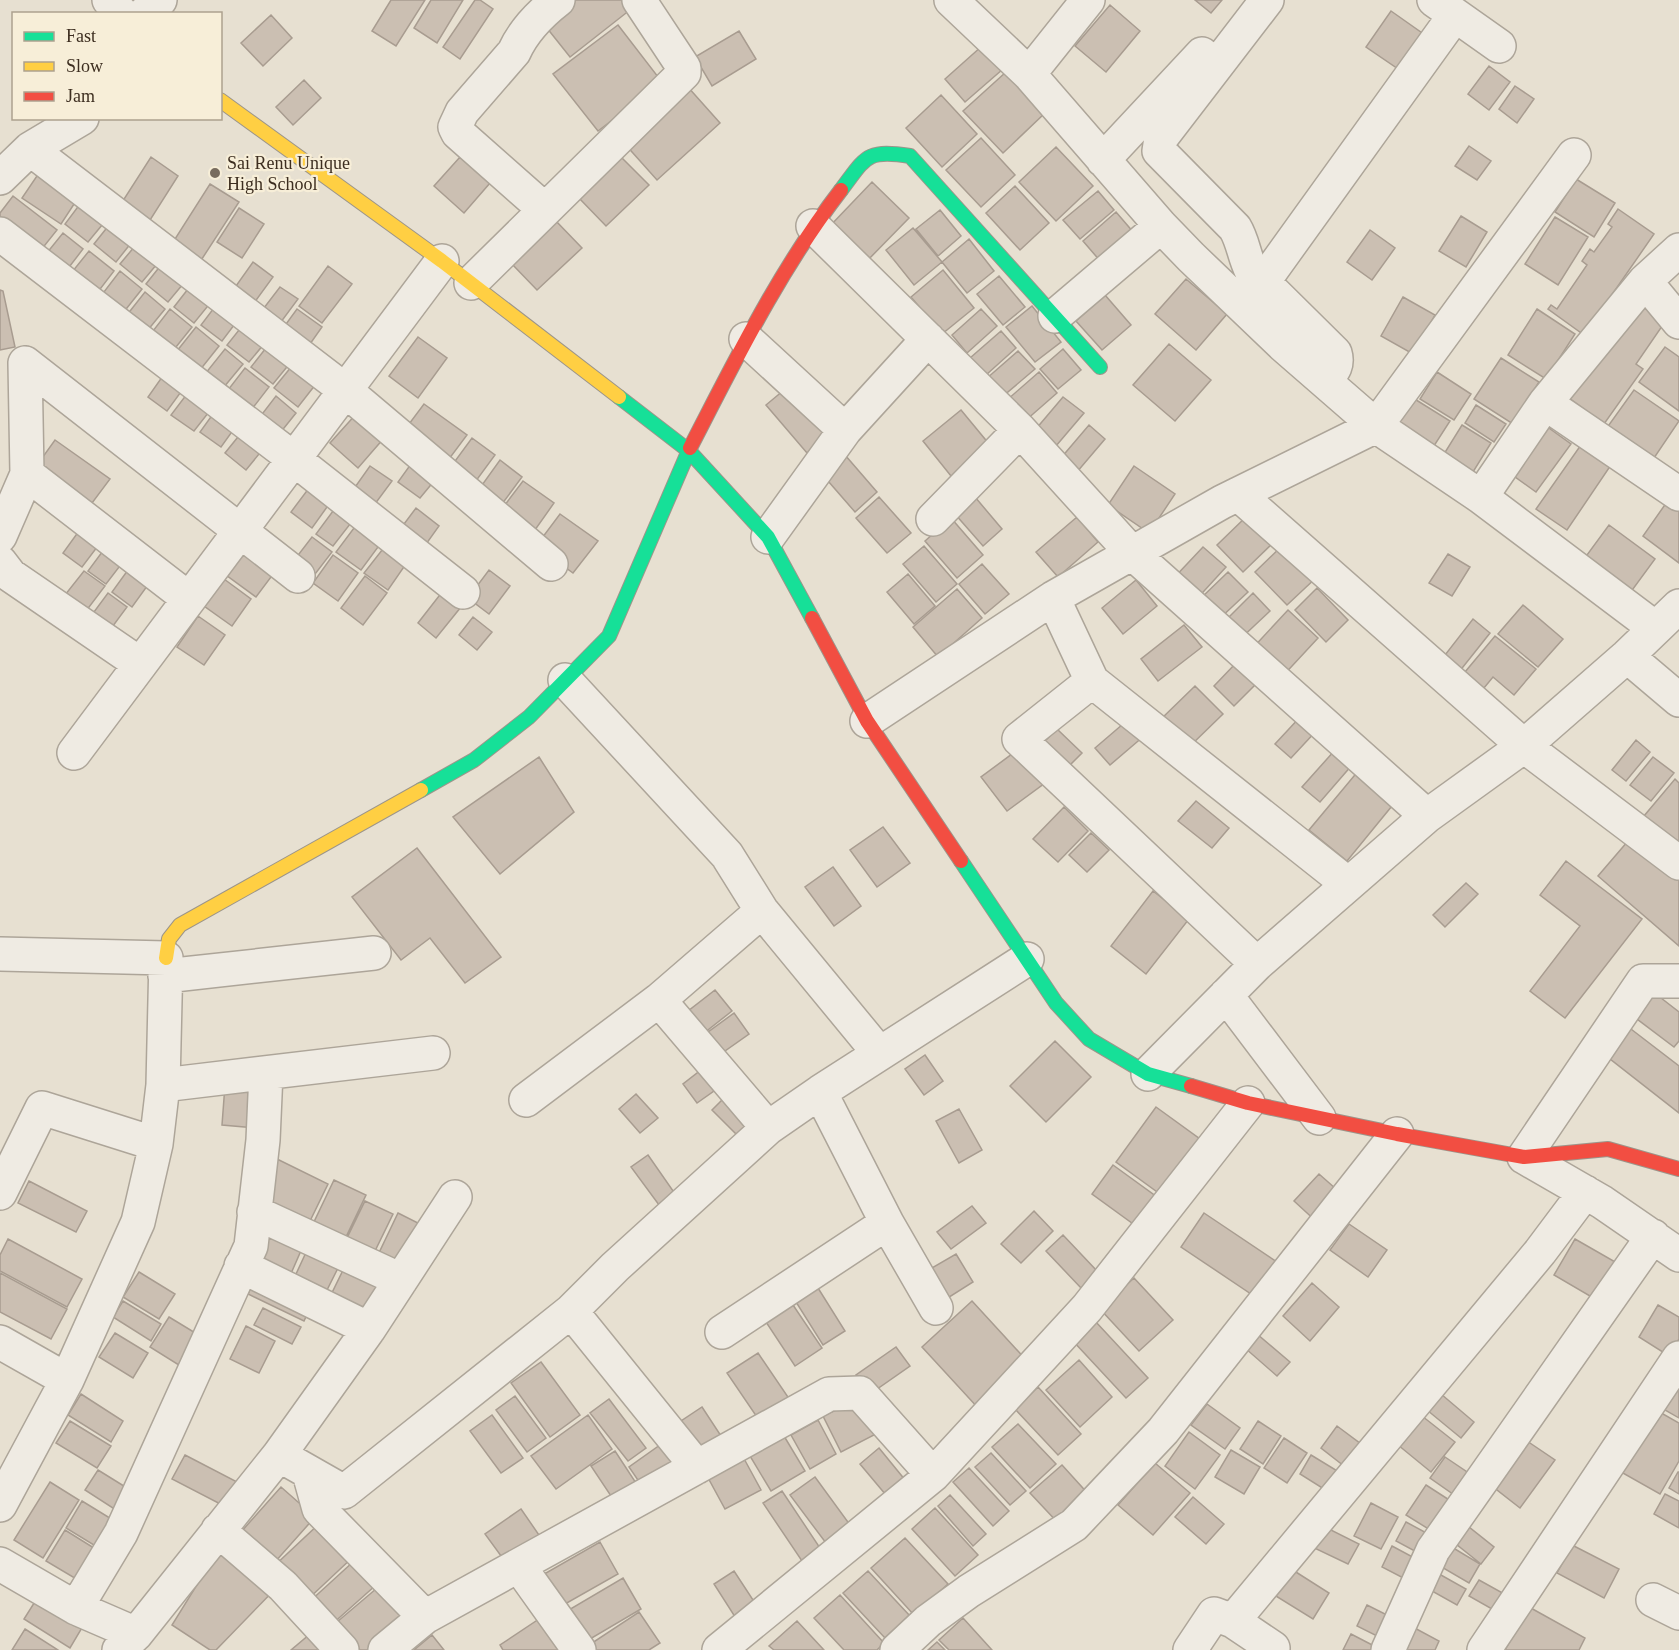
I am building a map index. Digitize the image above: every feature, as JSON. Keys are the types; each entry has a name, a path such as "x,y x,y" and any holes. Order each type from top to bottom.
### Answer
{"street":[{"path":"109,0 120,12"},
{"path":"146,12 160,0"},
{"path":"544,209 458,133 455,127 462,112 514,52 532,24 558,0"},
{"path":"471,283 684,73 684,69 639,0"},
{"path":"951,0 1029,74 1161,226 1191,257 1284,346 1376,426 1667,617 1627,656 1524,746 1427,816 1257,964 1148,1074"},
{"path":"1029,74 1088,0"},
{"path":"1267,0 1161,138 1159,147 1161,154 1235,228 1251,270 1335,353 1336,367 1325,381"},
{"path":"1263,282 1445,8 1499,46"},
{"path":"1103,160 1228,25"},
{"path":"222,101 442,261 689,451 768,537 867,721 1056,1003 1089,1039 1148,1074 1248,1103 1397,1134 1524,1157 1608,1149 1679,1169"},
{"path":"79,120 11,162 345,390 552,564"},
{"path":"0,1505 67,1380 138,1222 156,1144 164,1085 165,967 168,939 180,925 474,760 529,717 609,636 689,451 746,339 813,226 864,159 885,152 910,156 1100,367"},
{"path":"867,721 1053,598 1238,494 1376,426 1574,155"},
{"path":"813,226 1020,430 1132,553 1427,816"},
{"path":"1055,316 1161,226"},
{"path":"0,234 294,459 463,592"},
{"path":"1482,497 1545,403 1645,281 1679,250"},
{"path":"74,753 442,261"},
{"path":"1645,281 1679,322"},
{"path":"746,339 845,430"},
{"path":"768,537 845,430 928,339"},
{"path":"0,536 27,474 25,363 298,576"},
{"path":"1545,403 1679,494"},
{"path":"933,519 1020,430"},
{"path":"27,474 189,599"},
{"path":"1238,494 1524,746 1679,863"},
{"path":"0,562 10,574 140,664"},
{"path":"1053,598 1092,681 1348,884"},
{"path":"1627,656 1679,700"},
{"path":"565,680 727,855 762,911 879,1053"},
{"path":"1092,681 1019,739 1257,964"},
{"path":"526,1100 659,1000 762,911"},
{"path":"0,954 165,967 374,953"},
{"path":"279,1455 344,1492 571,1311 615,1267 768,1128 879,1053 1027,959"},
{"path":"1524,1157 1643,981 1679,981"},
{"path":"1226,995 1319,1118"},
{"path":"659,1000 768,1128"},
{"path":"164,1085 433,1053"},
{"path":"76,1608 121,1533 251,1246 263,1140 266,1073"},
{"path":"820,1092 887,1223 936,1308"},
{"path":"719,1650 933,1475 1087,1308 1248,1103"},
{"path":"0,1192 42,1108 156,1144"},
{"path":"897,1650 928,1621 969,1591 1074,1525 1163,1431 1397,1134"},
{"path":"1524,1157 1585,1192 1679,1255"},
{"path":"1233,1621 1540,1252 1585,1192"},
{"path":"0,1564 76,1608 128,1642 279,1455 369,1329 455,1197"},
{"path":"254,1212 401,1280"},
{"path":"722,1332 887,1223"},
{"path":"1388,1650 1433,1550 1653,1236"},
{"path":"241,1266 369,1329"},
{"path":"571,1311 697,1467"},
{"path":"0,1342 67,1380"},
{"path":"1484,1650 1679,1358"},
{"path":"385,1650 425,1617 829,1394 860,1393 933,1475"},
{"path":"309,1473 319,1509 425,1617"},
{"path":"218,1530 283,1586 342,1650"},
{"path":"519,1566 579,1650"},
{"path":"1190,1650 1214,1614 1233,1621 1273,1648 1272,1650"}],"building":[{"path":"391,0 425,0 396,46 372,31"},
{"path":"431,0 463,0 437,43 414,28"},
{"path":"475,0 480,0 493,9 460,59 443,47"},
{"path":"572,0 630,0 635,6 570,57 543,23"},
{"path":"1195,0 1222,0 1211,13"},
{"path":"1110,5 1140,31 1106,72 1075,46"},
{"path":"1391,11 1432,40 1407,75 1366,47"},
{"path":"271,15 292,38 263,66 241,43"},
{"path":"618,25 662,82 598,131 553,74"},
{"path":"739,31 756,59 712,86 695,57"},
{"path":"982,46 1003,69 965,102 945,79"},
{"path":"1489,66 1510,82 1489,110 1468,94"},
{"path":"1006,72 1045,113 1003,153 963,111"},
{"path":"304,80 321,98 293,125 276,107"},
{"path":"687,86 720,123 657,180 624,143"},
{"path":"1515,86 1534,99 1517,123 1499,109"},
{"path":"941,95 977,134 942,167 906,128"},
{"path":"981,138 1015,175 981,207 946,170"},
{"path":"1469,146 1491,161 1477,180 1455,166"},
{"path":"1056,147 1093,186 1056,221 1019,182"},
{"path":"620,156 649,185 606,226 578,197"},
{"path":"151,157 178,176 145,228 117,210"},
{"path":"460,157 490,183 464,213 434,186"},
{"path":"41,170 80,195 61,224 22,198"},
{"path":"1576,179 1615,203 1594,237 1555,212"},
{"path":"872,182 909,218 865,263 829,227"},
{"path":"210,184 239,202 196,268 168,250"},
{"path":"1015,186 1049,223 1020,250 986,213"},
{"path":"1098,191 1114,210 1080,239 1063,220"},
{"path":"13,196 57,230 37,255 0,226 0,213"},
{"path":"83,200 107,219 88,242 65,224"},
{"path":"239,208 264,224 242,258 217,242"},
{"path":"1618,209 1654,234 1584,335 1548,309 1551,305 1557,309 1587,265 1582,261 1590,249 1594,252 1612,227 1608,224"},
{"path":"940,210 961,236 938,256 916,229"},
{"path":"1116,212 1134,233 1101,262 1083,241"},
{"path":"1461,216 1487,232 1466,267 1439,251"},
{"path":"1555,217 1588,237 1558,285 1525,264"},
{"path":"113,220 135,238 116,262 94,244"},
{"path":"555,220 582,248 537,290 511,263"},
{"path":"913,228 942,262 914,285 886,250"},
{"path":"1370,230 1395,248 1372,280 1347,262"},
{"path":"63,233 83,249 63,275 42,259"},
{"path":"969,239 994,271 967,293 942,262"},
{"path":"140,240 162,258 142,282 120,264"},
{"path":"89,251 114,271 94,297 68,277"},
{"path":"165,260 188,278 168,302 146,284"},
{"path":"253,262 273,277 251,307 231,293"},
{"path":"328,266 352,284 322,323 299,306"},
{"path":"943,270 974,308 942,334 911,297"},
{"path":"120,271 142,289 119,318 97,301"},
{"path":"999,276 1025,307 1003,325 977,294"},
{"path":"1186,279 1227,314 1196,350 1155,314"},
{"path":"195,280 216,296 194,323 174,307"},
{"path":"280,287 298,299 275,330 257,317"},
{"path":"0,290 3,291 15,347 0,350"},
{"path":"145,292 165,309 143,336 123,320"},
{"path":"1105,295 1131,325 1102,350 1076,321"},
{"path":"1403,297 1435,315 1413,354 1381,336"},
{"path":"1638,299 1667,319 1636,364 1643,369 1604,424 1569,398"},
{"path":"220,300 241,316 222,341 201,325"},
{"path":"1032,306 1061,342 1035,362 1006,327"},
{"path":"170,309 192,327 168,357 146,340"},
{"path":"297,309 322,327 303,354 278,335"},
{"path":"981,309 997,326 967,353 952,335"},
{"path":"1537,309 1575,334 1546,379 1508,355"},
{"path":"247,320 269,338 249,362 227,345"},
{"path":"196,327 219,346 196,375 173,356"},
{"path":"1001,331 1016,348 986,375 970,358"},
{"path":"418,337 447,358 418,398 389,376"},
{"path":"273,339 295,357 273,384 251,367"},
{"path":"1169,344 1211,380 1175,421 1133,385"},
{"path":"1665,347 1679,357 1679,411 1639,382"},
{"path":"225,349 243,364 219,393 201,379"},
{"path":"1063,349 1081,370 1058,389 1040,369"},
{"path":"1018,351 1035,369 1002,397 986,379"},
{"path":"1501,358 1539,382 1513,424 1474,399"},
{"path":"296,361 319,380 298,407 274,388"},
{"path":"245,368 269,387 245,418 221,399"},
{"path":"167,370 186,385 167,411 148,397"},
{"path":"1039,372 1057,393 1025,421 1007,400"},
{"path":"1437,372 1471,394 1454,420 1420,399"},
{"path":"790,385 830,433 807,453 766,405"},
{"path":"193,386 216,403 194,431 171,415"},
{"path":"1634,390 1679,421 1652,461 1606,429"},
{"path":"276,396 296,413 276,438 256,422"},
{"path":"1063,397 1084,413 1050,453 1030,436"},
{"path":"1413,398 1450,421 1432,449 1396,426"},
{"path":"424,404 467,435 443,467 400,436"},
{"path":"1476,405 1506,424 1494,442 1465,423"},
{"path":"218,407 239,422 221,447 200,432"},
{"path":"961,410 994,450 955,481 923,441"},
{"path":"357,413 384,438 358,468 330,443"},
{"path":"1089,425 1105,439 1071,479 1055,465"},
{"path":"1462,425 1491,443 1468,480 1439,462"},
{"path":"1546,426 1571,444 1536,492 1511,474"},
{"path":"246,427 268,443 246,470 225,453"},
{"path":"472,438 495,455 470,489 447,472"},
{"path":"55,440 110,479 86,511 32,472"},
{"path":"1583,442 1613,462 1567,530 1536,509"},
{"path":"845,455 877,492 855,512 822,474"},
{"path":"416,457 439,475 420,498 398,482"},
{"path":"500,460 522,477 499,508 477,492"},
{"path":"370,466 392,481 369,512 348,497"},
{"path":"1134,466 1175,494 1149,533 1108,505"},
{"path":"523,481 554,503 530,537 498,514"},
{"path":"312,484 332,500 312,528 291,512"},
{"path":"879,497 911,533 887,553 856,518"},
{"path":"975,497 1002,529 983,546 955,514"},
{"path":"1669,499 1679,507 1679,563 1643,536"},
{"path":"336,507 354,519 333,546 316,534"},
{"path":"416,508 439,526 419,554 395,536"},
{"path":"1250,513 1276,540 1243,572 1217,545"},
{"path":"560,514 598,541 573,573 536,546"},
{"path":"1077,517 1098,542 1058,577 1036,552"},
{"path":"951,518 983,555 957,578 925,541"},
{"path":"84,524 104,538 82,567 63,553"},
{"path":"357,524 381,543 361,570 336,552"},
{"path":"1609,525 1655,559 1630,593 1584,559"},
{"path":"312,537 332,552 312,578 292,563"},
{"path":"1287,541 1319,575 1287,605 1255,572"},
{"path":"108,544 126,558 106,584 88,571"},
{"path":"386,545 408,561 388,590 364,573"},
{"path":"924,546 957,584 936,602 903,564"},
{"path":"247,547 277,569 256,597 226,575"},
{"path":"1203,547 1226,567 1194,602 1171,581"},
{"path":"1448,554 1470,567 1452,596 1429,583"},
{"path":"333,555 358,573 338,601 313,583"},
{"path":"133,563 153,578 132,607 112,592"},
{"path":"982,564 1009,594 985,614 959,584"},
{"path":"489,570 510,586 489,614 468,598"},
{"path":"84,571 105,586 83,615 61,600"},
{"path":"1228,572 1248,592 1217,621 1198,601"},
{"path":"908,574 935,606 914,624 887,592"},
{"path":"365,576 387,593 363,625 341,608"},
{"path":"224,579 251,599 232,626 204,606"},
{"path":"1136,580 1157,606 1123,634 1102,608"},
{"path":"446,587 465,602 436,638 418,623"},
{"path":"1317,588 1348,620 1326,642 1295,610"},
{"path":"957,589 982,618 938,657 913,627"},
{"path":"108,593 127,607 107,634 88,620"},
{"path":"1253,593 1270,611 1237,642 1221,625"},
{"path":"1523,605 1563,639 1538,667 1498,634"},
{"path":"1288,610 1318,638 1280,679 1250,651"},
{"path":"198,616 225,635 204,665 177,647"},
{"path":"473,617 492,632 477,650 459,635"},
{"path":"1473,619 1490,633 1455,677 1438,664"},
{"path":"1184,625 1202,647 1158,681 1141,659"},
{"path":"1495,636 1536,669 1514,695 1493,677 1479,694 1460,678"},
{"path":"1236,663 1257,683 1234,706 1214,686"},
{"path":"1195,686 1223,714 1186,750 1158,722"},
{"path":"1301,716 1317,730 1291,758 1275,744"},
{"path":"1130,718 1144,736 1110,765 1095,748"},
{"path":"1057,729 1082,753 1062,773 1037,749"},
{"path":"1636,740 1650,752 1626,781 1612,770"},
{"path":"1020,748 1045,783 1007,811 981,777"},
{"path":"1335,750 1352,765 1320,802 1302,787"},
{"path":"539,757 574,812 500,874 453,817"},
{"path":"1653,757 1674,773 1651,801 1630,785"},
{"path":"1359,770 1396,801 1347,861 1309,830"},
{"path":"1675,779 1679,783 1679,846 1644,816"},
{"path":"1196,801 1229,828 1212,848 1178,821"},
{"path":"1064,807 1088,831 1058,862 1033,839"},
{"path":"883,827 910,863 877,887 850,850"},
{"path":"1091,833 1109,850 1087,872 1069,855"},
{"path":"1634,834 1679,872 1679,946 1598,876"},
{"path":"417,848 501,957 465,983 430,938 401,960 352,897"},
{"path":"1566,861 1642,919 1565,1018 1530,991 1580,926 1540,895"},
{"path":"833,867 861,906 834,926 805,887"},
{"path":"1466,883 1478,894 1445,927 1433,915"},
{"path":"1153,891 1189,919 1146,974 1111,946"},
{"path":"715,990 732,1011 699,1037 683,1015"},
{"path":"1652,991 1679,1012 1679,1041 1674,1047 1633,1016"},
{"path":"734,1013 749,1034 715,1058 700,1038"},
{"path":"1627,1026 1679,1066 1679,1113 1605,1055"},
{"path":"1055,1041 1091,1077 1046,1122 1010,1086"},
{"path":"925,1055 943,1081 924,1095 905,1069"},
{"path":"706,1066 721,1086 697,1103 683,1084"},
{"path":"225,1085 259,1088 256,1128 222,1125"},
{"path":"636,1094 658,1118 640,1133 619,1109"},
{"path":"727,1095 759,1126 743,1141 712,1110"},
{"path":"1156,1107 1200,1139 1160,1194 1116,1162"},
{"path":"959,1109 982,1150 959,1163 936,1121"},
{"path":"648,1155 678,1198 662,1209 631,1167"},
{"path":"277,1159 328,1184 309,1223 258,1199"},
{"path":"1113,1165 1157,1197 1136,1226 1092,1194"},
{"path":"1319,1174 1344,1196 1319,1224 1294,1201"},
{"path":"334,1180 366,1195 345,1239 313,1224"},
{"path":"29,1181 87,1211 76,1232 18,1203"},
{"path":"365,1201 393,1214 374,1253 346,1240"},
{"path":"972,1206 986,1223 951,1249 937,1232"},
{"path":"1034,1211 1053,1231 1021,1263 1001,1244"},
{"path":"398,1213 422,1225 401,1268 377,1257"},
{"path":"1204,1213 1277,1262 1254,1296 1181,1247"},
{"path":"1349,1224 1387,1250 1368,1277 1330,1250"},
{"path":"266,1228 303,1246 286,1285 247,1265"},
{"path":"1063,1235 1098,1272 1081,1288 1046,1251"},
{"path":"8,1239 82,1279 67,1307 0,1271 0,1255"},
{"path":"1575,1239 1617,1263 1595,1299 1554,1275"},
{"path":"309,1246 341,1262 321,1302 290,1287"},
{"path":"956,1254 973,1282 943,1301 925,1272"},
{"path":"347,1262 381,1278 361,1319 327,1303"},
{"path":"139,1272 175,1294 159,1319 123,1297"},
{"path":"0,1273 67,1309 51,1339 0,1312"},
{"path":"1134,1278 1173,1320 1139,1351 1100,1309"},
{"path":"255,1279 311,1306 304,1321 248,1294"},
{"path":"1312,1283 1339,1307 1310,1341 1283,1316"},
{"path":"818,1288 845,1331 823,1345 796,1302"},
{"path":"123,1301 161,1324 151,1341 113,1317"},
{"path":"972,1301 1029,1363 979,1409 922,1347"},
{"path":"793,1305 822,1348 795,1366 766,1322"},
{"path":"1658,1305 1679,1317 1679,1339 1669,1356 1639,1337"},
{"path":"263,1308 301,1327 292,1344 254,1325"},
{"path":"169,1317 202,1337 182,1367 150,1347"},
{"path":"1095,1321 1148,1378 1126,1398 1073,1341"},
{"path":"246,1326 275,1341 259,1373 230,1359"},
{"path":"115,1333 148,1353 133,1378 99,1357"},
{"path":"1257,1334 1290,1362 1277,1376 1245,1348"},
{"path":"896,1347 910,1366 870,1394 856,1375"},
{"path":"758,1353 792,1403 761,1423 727,1373"},
{"path":"1079,1360 1112,1397 1080,1427 1046,1390"},
{"path":"541,1362 580,1415 550,1437 511,1383"},
{"path":"1679,1372 1679,1418 1658,1406"},
{"path":"1038,1387 1081,1434 1058,1455 1015,1409"},
{"path":"81,1394 123,1421 111,1442 68,1415"},
{"path":"1441,1394 1474,1422 1461,1438 1427,1410"},
{"path":"515,1396 546,1438 527,1452 496,1410"},
{"path":"609,1399 646,1448 628,1461 590,1413"},
{"path":"857,1400 874,1435 841,1452 823,1416"},
{"path":"1207,1404 1240,1428 1225,1449 1191,1425"},
{"path":"702,1407 725,1442 698,1459 675,1425"},
{"path":"1656,1410 1679,1423 1679,1461 1660,1494 1621,1472"},
{"path":"492,1415 523,1458 501,1473 470,1431"},
{"path":"588,1415 612,1449 556,1489 531,1456"},
{"path":"1422,1416 1455,1442 1431,1472 1398,1445"},
{"path":"818,1420 836,1454 810,1469 791,1435"},
{"path":"70,1421 111,1446 97,1468 56,1443"},
{"path":"1258,1421 1281,1436 1263,1464 1240,1449"},
{"path":"1018,1424 1056,1464 1030,1488 992,1447"},
{"path":"1337,1426 1361,1444 1344,1466 1321,1448"},
{"path":"1189,1432 1220,1455 1195,1489 1165,1466"},
{"path":"784,1436 805,1471 771,1491 750,1456"},
{"path":"1284,1438 1307,1453 1287,1483 1264,1468"},
{"path":"667,1440 682,1462 644,1489 629,1467"},
{"path":"1527,1441 1555,1460 1520,1508 1492,1486"},
{"path":"879,1448 910,1486 891,1501 860,1464"},
{"path":"1231,1450 1260,1467 1244,1494 1215,1477"},
{"path":"615,1451 636,1483 613,1499 591,1466"},
{"path":"991,1453 1026,1491 1010,1505 975,1467"},
{"path":"185,1455 241,1484 228,1508 172,1479"},
{"path":"742,1455 761,1490 725,1509 706,1474"},
{"path":"1311,1455 1339,1472 1327,1491 1300,1474"},
{"path":"1445,1457 1476,1478 1460,1499 1430,1478"},
{"path":"1155,1463 1190,1493 1153,1535 1118,1505"},
{"path":"1062,1465 1091,1497 1060,1525 1030,1493"},
{"path":"969,1468 1009,1511 993,1526 953,1482"},
{"path":"98,1470 132,1491 119,1512 85,1490"},
{"path":"1679,1472 1679,1494 1669,1488"},
{"path":"815,1477 853,1529 829,1547 790,1495"},
{"path":"50,1482 79,1500 43,1558 14,1540"},
{"path":"1426,1485 1454,1503 1435,1533 1406,1515"},
{"path":"281,1487 315,1517 267,1571 233,1541"},
{"path":"782,1491 822,1551 804,1564 763,1503"},
{"path":"1665,1494 1679,1501 1679,1528 1654,1514"},
{"path":"950,1495 986,1534 973,1546 938,1506"},
{"path":"1193,1497 1224,1524 1206,1544 1175,1517"},
{"path":"82,1501 118,1523 102,1550 66,1528"},
{"path":"1371,1503 1398,1517 1381,1549 1354,1536"},
{"path":"935,1508 978,1555 955,1576 912,1529"},
{"path":"521,1509 539,1535 504,1560 485,1534"},
{"path":"321,1522 354,1556 305,1602 272,1568"},
{"path":"1406,1522 1434,1537 1424,1556 1396,1541"},
{"path":"1464,1523 1494,1547 1481,1564 1451,1540"},
{"path":"1319,1524 1359,1544 1348,1564 1308,1545"},
{"path":"65,1530 102,1553 83,1583 46,1561"},
{"path":"905,1538 948,1584 914,1615 871,1568"},
{"path":"600,1542 618,1574 558,1608 539,1577"},
{"path":"1445,1543 1480,1564 1469,1583 1433,1562"},
{"path":"1572,1545 1619,1569 1604,1598 1557,1573"},
{"path":"221,1546 279,1585 216,1650 210,1650 172,1625"},
{"path":"1392,1546 1422,1562 1411,1582 1382,1567"},
{"path":"354,1561 376,1585 330,1626 308,1603"},
{"path":"1288,1567 1329,1593 1313,1619 1271,1593"},
{"path":"1432,1570 1466,1589 1457,1605 1423,1586"},
{"path":"734,1571 757,1606 737,1620 714,1584"},
{"path":"868,1571 910,1616 885,1638 843,1593"},
{"path":"623,1578 641,1609 585,1642 567,1611"},
{"path":"1479,1580 1508,1596 1499,1613 1469,1596"},
{"path":"383,1583 412,1617 372,1650 360,1650 337,1622"},
{"path":"41,1592 86,1621 70,1648 24,1619"},
{"path":"840,1595 884,1643 877,1650 844,1650 814,1618"},
{"path":"1367,1605 1395,1619 1385,1640 1357,1626"},
{"path":"1529,1607 1585,1638 1579,1650 1505,1650"},
{"path":"639,1612 660,1643 649,1650 588,1650 586,1647"},
{"path":"542,1617 561,1650 503,1650 500,1645"},
{"path":"963,1618 992,1650 949,1650 939,1640"},
{"path":"797,1621 824,1650 774,1650 769,1646"},
{"path":"1409,1625 1439,1641 1435,1650 1396,1650"},
{"path":"25,1629 58,1650 12,1650"},
{"path":"310,1634 324,1650 291,1650"},
{"path":"1351,1634 1380,1649 1343,1650"},
{"path":"432,1635 444,1650 414,1650"},
{"path":"937,1642 945,1650 928,1650"}],"traffic: fast":[{"path":"841,190 868,158 884,154 910,156 1100,367"},
{"path":"619,397 689,451 768,537 812,618"},
{"path":"421,790 474,760 529,717 609,636 690,448"},
{"path":"961,861 1056,1003 1089,1039 1148,1074 1191,1086"}],"traffic: slow":[{"path":"222,101 442,261 619,397"},
{"path":"166,958 169,939 180,925 421,790"}],"traffic: jam":[{"path":"690,448 779,283 798,251 841,190"},
{"path":"812,618 867,721 961,861"},
{"path":"1191,1086 1248,1103 1397,1134 1524,1157 1608,1149 1679,1169"}],"place":[{"name":"Sai Renu Unique High School","path":"215,173"}]}
